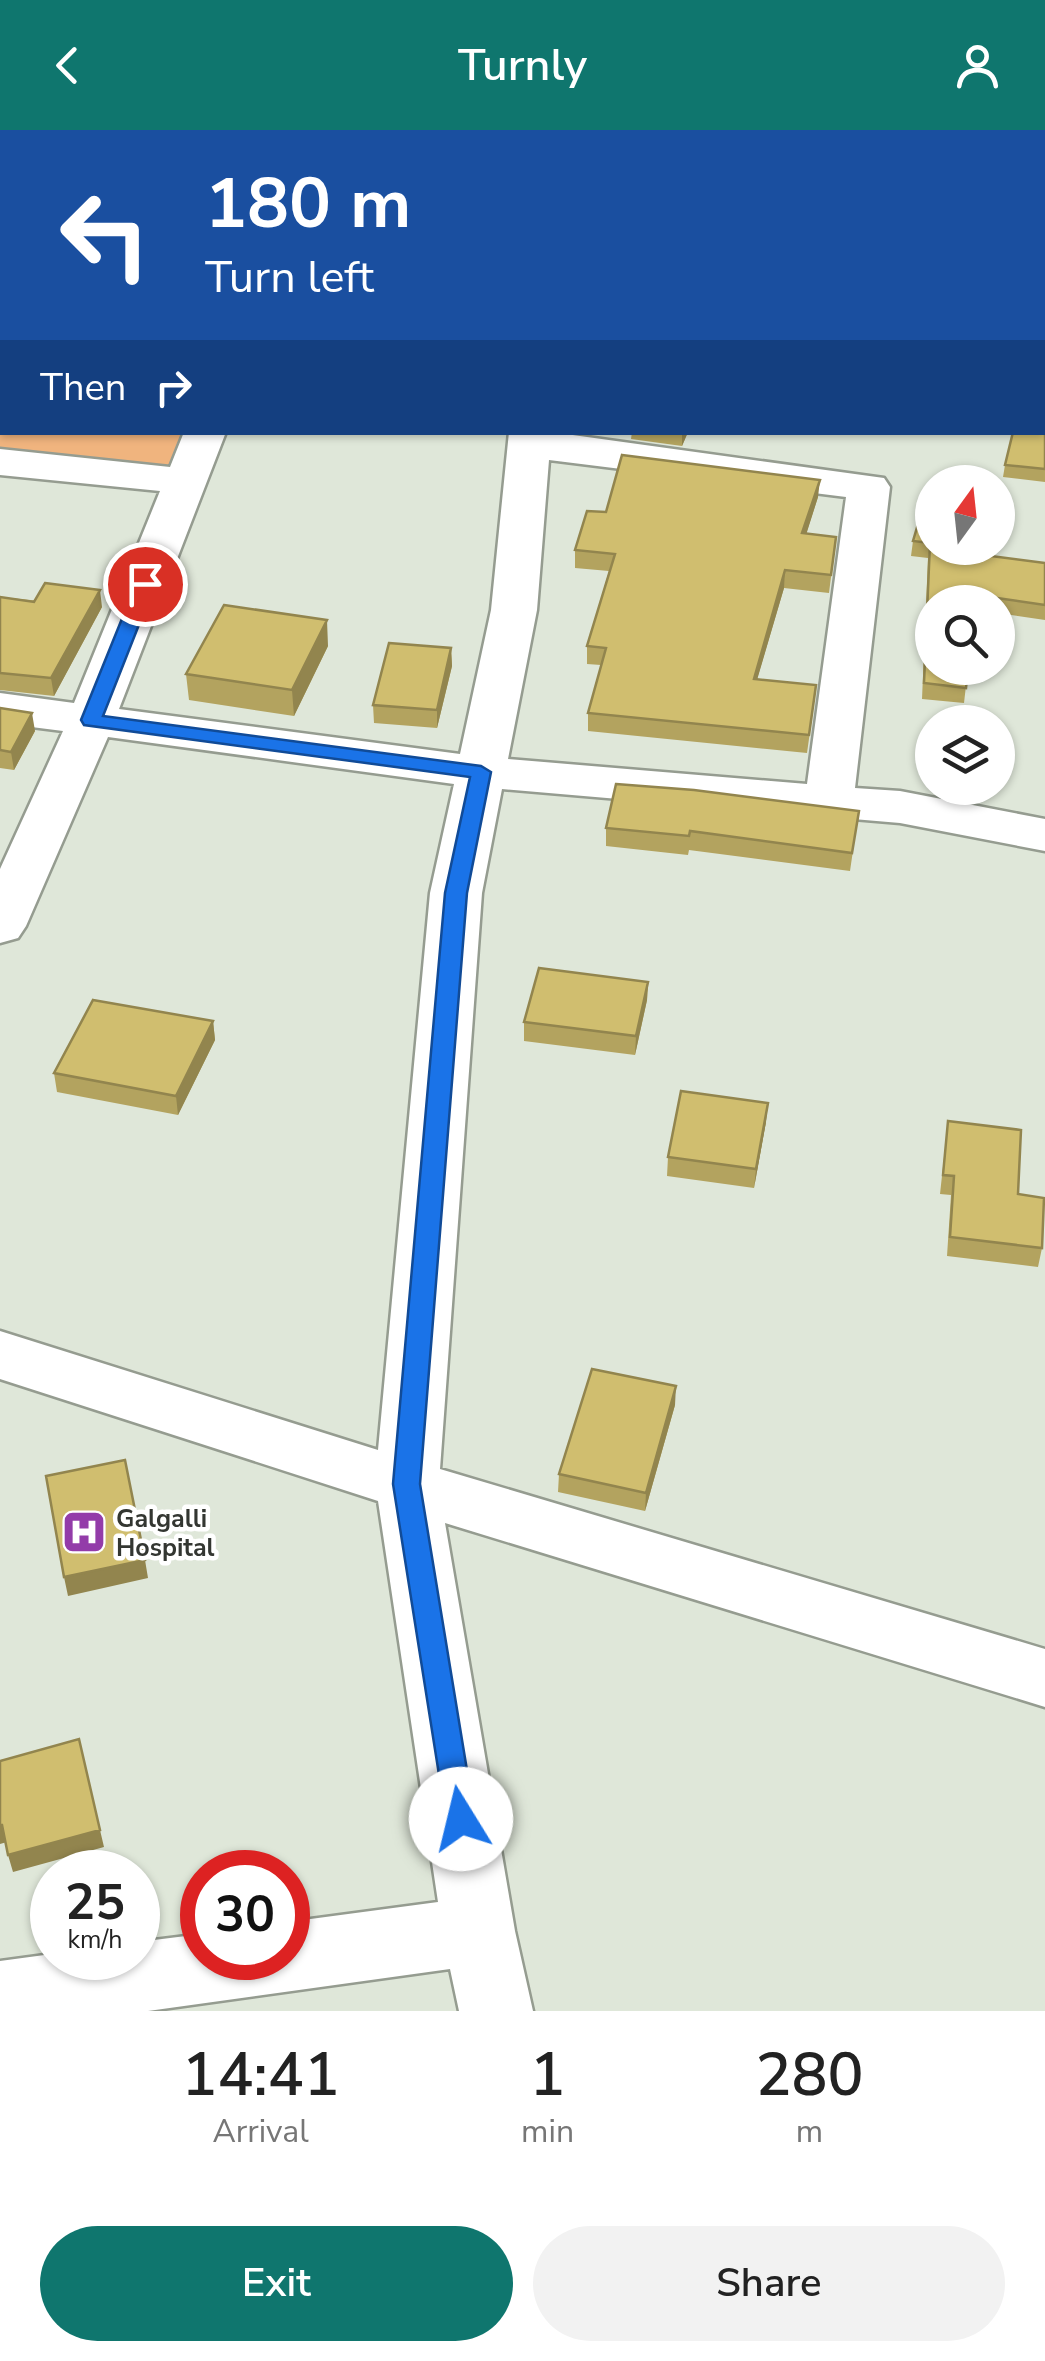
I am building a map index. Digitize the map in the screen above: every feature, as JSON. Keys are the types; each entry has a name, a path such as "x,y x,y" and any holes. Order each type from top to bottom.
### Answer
{"street":[{"path":"0,926 91,720 203,435"},
{"path":"496,2011 479,1930 406,1484 456,893 514,610 530,439 869,487 829,801"},
{"path":"0,462 186,481"},
{"path":"0,708 481,772 900,807 1045,835"},
{"path":"0,1355 406,1484 1045,1678"},
{"path":"310,1953 479,1930"},
{"path":"0,1996 180,1971"}],"shaded area":[{"path":"0,435 190,435 179,473 0,455"}],"building":[{"path":"1012,435 1045,435 1045,469 1005,465"},
{"path":"622,455 820,480 802,533 836,537 831,575 785,570 754,679 816,685 809,735 588,713 606,648 587,646 615,554 575,550 587,511 606,512"},
{"path":"1015,559 1045,563 1045,605 1015,601 1015,585 928,585 929,565 1015,565"},
{"path":"45,583 100,590 51,678 0,673 0,597 34,602"},
{"path":"224,605 327,620 292,690 186,674"},
{"path":"389,643 451,648 437,710 373,705"},
{"path":"0,708 32,713 11,752 0,750"},
{"path":"616,784 859,811 852,853 690,831 689,836 606,828"},
{"path":"539,968 648,982 636,1036 524,1022"},
{"path":"93,1000 213,1021 176,1096 54,1073"},
{"path":"681,1091 768,1103 756,1169 668,1157"},
{"path":"948,1121 1021,1130 1018,1194 1044,1198 1042,1248 950,1237 954,1176 943,1175"},
{"path":"592,1369 676,1386 646,1493 559,1474"},
{"path":"125,1460 145,1560 64,1577 46,1476"},
{"path":"79,1739 100,1830 8,1855 0,1825 0,1761"}],"place":[{"name":"Galgalli Hospital","path":"84,1532"}],"route":[{"path":"145,584 91,720 481,772 456,893 406,1484 461,1819"}]}
